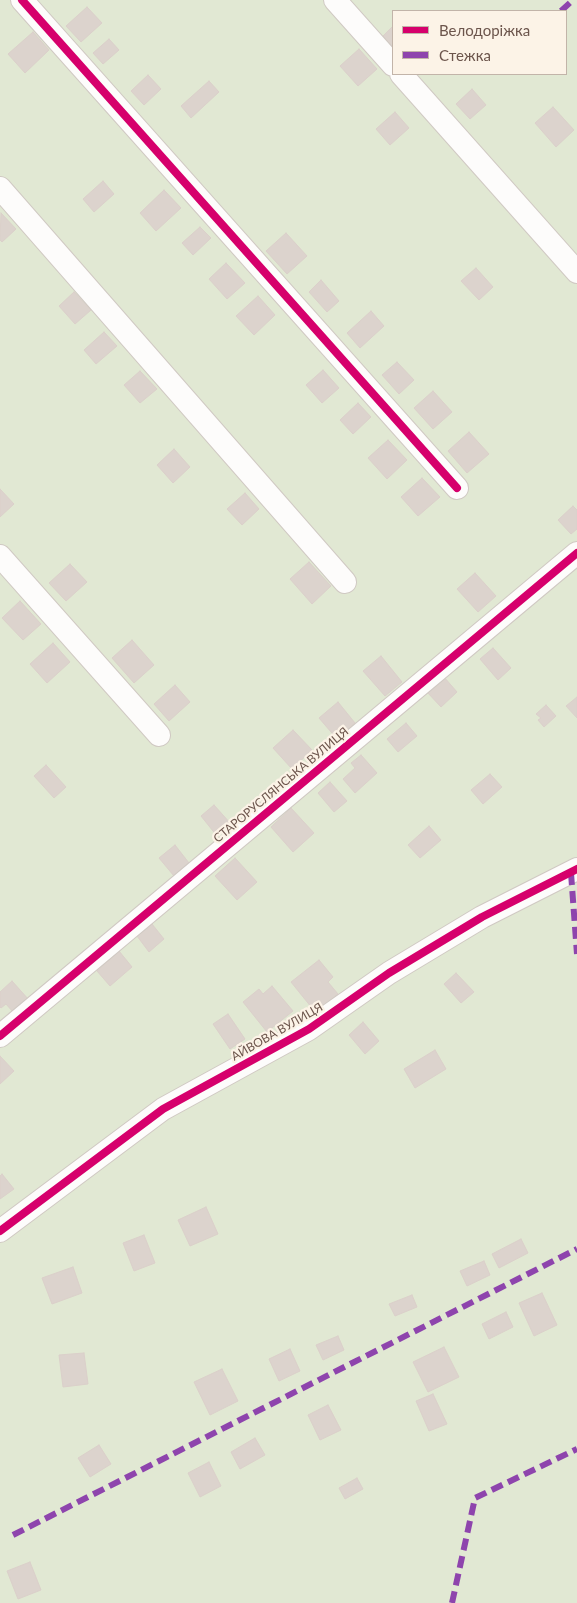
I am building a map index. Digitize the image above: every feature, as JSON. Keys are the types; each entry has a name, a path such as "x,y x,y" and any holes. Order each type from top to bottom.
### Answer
{"street":[{"path":"22,0 457,488"},
{"path":"335,0 392,64"},
{"path":"402,75 577,272"},
{"path":"0,188 345,582"},
{"name":"СТАРОРУСЛЯНСЬКА ВУЛИЦЯ","path":"0,1036 577,553"},
{"path":"0,556 159,735"},
{"name":"АЙВОВА ВУЛИЦЯ","path":"0,1231 163,1109 309,1029 389,973 482,917 577,869"}],"green space":[{"path":"0,0 577,0 577,1603 0,1603"}],"building":[{"path":"87,7 102,23 81,42 66,26"},
{"path":"392,27 392,46 383,36"},
{"path":"33,32 49,50 25,73 8,54"},
{"path":"109,39 119,50 103,64 93,53"},
{"path":"359,49 377,69 358,86 340,66"},
{"path":"148,75 161,89 144,105 131,91"},
{"path":"209,81 219,92 191,118 181,106"},
{"path":"472,89 486,105 470,119 456,104"},
{"path":"553,107 574,130 556,147 535,123"},
{"path":"395,112 409,128 390,145 376,129"},
{"path":"103,181 114,194 94,212 83,199"},
{"path":"164,190 181,208 156,231 140,213"},
{"path":"1,213 16,229 2,242 0,240"},
{"path":"200,227 211,238 193,255 182,243"},
{"path":"286,233 307,256 287,274 266,251"},
{"path":"226,263 245,283 227,299 209,279"},
{"path":"476,268 493,287 479,300 461,281"},
{"path":"321,280 339,301 327,312 309,292"},
{"path":"74,292 91,310 75,324 59,306"},
{"path":"258,296 275,315 254,335 236,316"},
{"path":"371,311 384,326 360,348 347,333"},
{"path":"104,332 117,346 96,364 84,350"},
{"path":"397,362 414,380 399,394 382,375"},
{"path":"323,370 339,388 322,403 306,385"},
{"path":"140,371 157,389 140,403 124,385"},
{"path":"433,391 452,412 433,429 414,408"},
{"path":"358,403 371,417 353,434 340,420"},
{"path":"469,432 489,454 467,473 448,451"},
{"path":"388,440 407,460 387,479 368,458"},
{"path":"174,449 190,467 173,483 157,465"},
{"path":"422,478 440,497 418,516 401,497"},
{"path":"0,489 14,504 0,517"},
{"path":"245,493 259,509 242,525 227,509"},
{"path":"573,506 577,510 577,529 571,534 558,520"},
{"path":"309,562 331,586 312,604 290,579"},
{"path":"70,564 87,582 66,601 49,583"},
{"path":"475,573 496,596 478,612 457,589"},
{"path":"20,601 41,624 23,640 2,618"},
{"path":"132,640 154,665 134,683 112,658"},
{"path":"53,643 70,662 47,683 30,664"},
{"path":"493,648 511,668 498,680 480,659"},
{"path":"381,656 402,682 385,696 363,671"},
{"path":"444,677 457,692 441,707 427,692"},
{"path":"175,685 190,702 169,721 154,704"},
{"path":"577,697 577,718 566,706"},
{"path":"338,702 355,723 337,739 319,718"},
{"path":"546,705 556,716 544,727 538,720 541,718 536,714"},
{"path":"406,723 417,736 398,752 387,739"},
{"path":"293,730 312,750 292,769 273,748"},
{"path":"361,755 377,773 355,793 343,779 355,768 351,763"},
{"path":"46,765 66,787 54,798 34,776"},
{"path":"490,774 502,787 483,804 471,790"},
{"path":"330,782 347,801 334,812 318,793"},
{"path":"214,805 231,824 217,836 201,816"},
{"path":"291,808 314,833 293,852 271,827"},
{"path":"429,826 441,840 420,858 408,845"},
{"path":"175,845 189,863 174,876 159,858"},
{"path":"235,858 257,882 237,900 215,876"},
{"path":"152,924 164,939 149,952 137,936"},
{"path":"119,951 132,967 110,986 97,971"},
{"path":"319,960 333,977 328,982 338,994 316,1013 291,982"},
{"path":"456,973 474,992 461,1003 444,984"},
{"path":"12,981 29,1000 14,1013 6,1004 0,1007 0,992"},
{"path":"272,986 293,1011 267,1032 243,1002 259,989 263,994"},
{"path":"228,1014 245,1039 230,1049 213,1024"},
{"path":"363,1022 379,1041 365,1054 349,1035"},
{"path":"435,1050 446,1069 415,1088 404,1069"},
{"path":"0,1056 14,1071 0,1084"},
{"path":"2,1174 14,1189 0,1199 0,1176"},
{"path":"206,1207 218,1234 190,1246 178,1220"},
{"path":"144,1235 155,1263 134,1271 123,1243"},
{"path":"521,1239 528,1253 499,1268 492,1254"},
{"path":"484,1261 490,1275 467,1286 460,1271"},
{"path":"73,1267 82,1293 52,1304 42,1278"},
{"path":"542,1293 557,1325 534,1336 519,1303"},
{"path":"412,1295 417,1307 395,1316 389,1304"},
{"path":"506,1312 513,1327 489,1339 482,1324"},
{"path":"338,1336 344,1350 323,1360 316,1345"},
{"path":"444,1347 459,1377 428,1392 413,1362"},
{"path":"290,1349 300,1371 279,1381 269,1359"},
{"path":"84,1353 88,1384 63,1387 59,1355"},
{"path":"222,1369 238,1401 210,1415 194,1382"},
{"path":"433,1394 447,1424 429,1431 416,1401"},
{"path":"328,1405 341,1430 320,1440 308,1415"},
{"path":"255,1438 265,1455 240,1469 231,1452"},
{"path":"99,1445 111,1464 90,1477 78,1458"},
{"path":"209,1462 221,1486 200,1497 188,1473"},
{"path":"357,1478 363,1489 345,1499 339,1488"},
{"path":"30,1562 41,1590 18,1599 7,1571"}],"marked path":[{"path":"562,10 573,0"},
{"path":"571,873 577,954"},
{"path":"13,1535 577,1249"},
{"path":"452,1603 475,1498 577,1449"}],"cycle path":[{"path":"22,0 457,488"},
{"path":"0,1036 577,553"},
{"path":"0,1231 163,1109 309,1029 389,973 482,917 577,869"}]}
